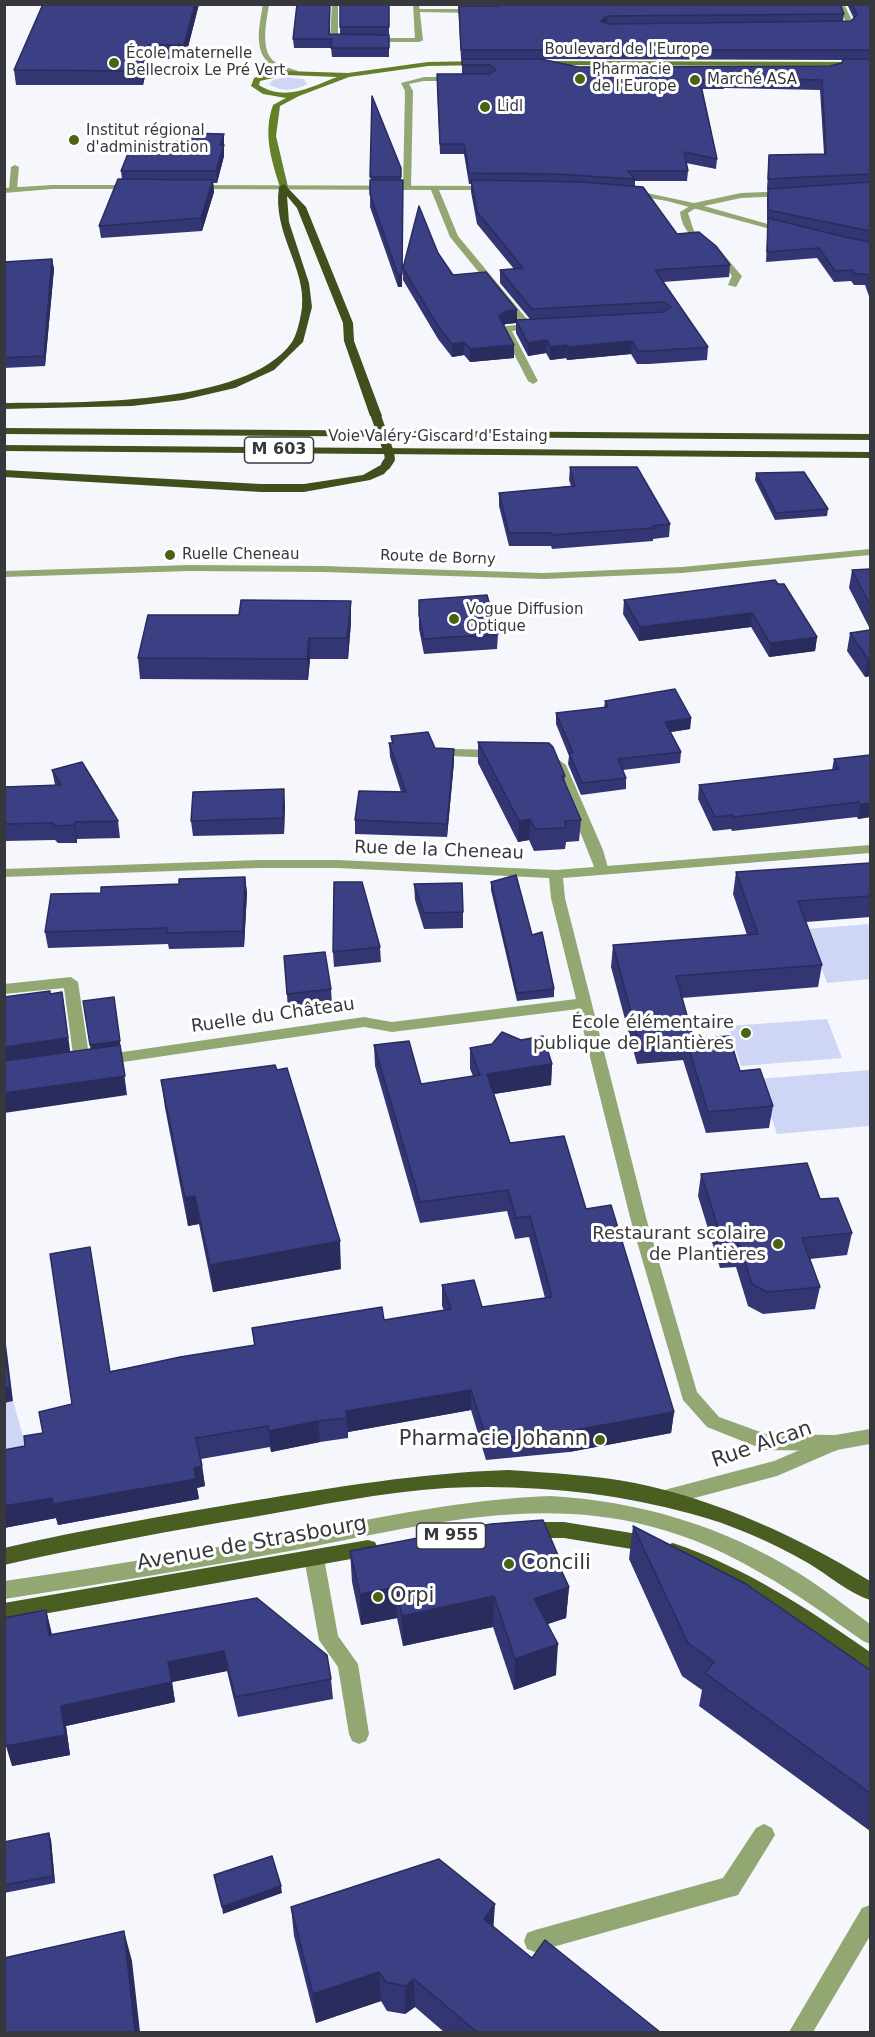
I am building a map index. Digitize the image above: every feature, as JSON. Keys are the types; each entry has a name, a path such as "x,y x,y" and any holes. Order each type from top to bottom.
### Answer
{"highway":[{"path":"4,406 135,402 185,397 218,390 249,379 279,362 296,345 304,327 308,307 281,208 284,187"},
{"path":"4,473 261,488 304,488 366,478 380,472 390,459 389,453 349,341 348,323 301,207 284,187"},
{"name":"Voie Valéry-Giscard d'Estaing","path":"4,431 870,437"},
{"name":"Voie Valéry-Giscard d'Estaing","path":"4,448 870,455"}],"main road":[{"path":"309,75 348,75 428,64 489,63"},
{"path":"835,63 870,64"},
{"path":"277,105 255,86 255,83 262,77 277,73 295,73 316,77 320,85"},
{"path":"284,187 272,141 273,115 277,105 348,75"},
{"path":"264,92 299,94"},
{"name":"Avenue de Strasbourg","path":"4,1557 94,1536 420,1481 510,1477 585,1482 668,1497 776,1537 870,1591"},
{"name":"M 955","path":"512,1530 564,1530 641,1541 698,1558 747,1580 870,1663"},
{"name":"Avenue de Strasbourg","path":"4,1612 388,1545"}],"street":[{"path":"266,4 263,48 270,62 295,73"},
{"path":"335,4 334,40 355,40"},
{"path":"821,28 848,27 851,24 840,4"},
{"path":"366,40 419,39 416,8 488,11"},
{"path":"262,77 270,62"},
{"path":"537,63 578,72 830,71 836,70 835,63"},
{"path":"407,188 409,91 405,83 424,79 468,79"},
{"path":"15,167 9,190 142,187"},
{"path":"188,187 500,188"},
{"path":"434,188 454,237 528,327"},
{"path":"622,192 668,199 792,232"},
{"path":"733,285 737,276 718,253 695,238 685,222 684,212 695,206 725,198 798,193"},
{"path":"533,381 506,329 550,326"},
{"name":"Route de Borny","path":"4,574 212,568 544,576 682,570 870,552"},
{"path":"454,753 512,754"},
{"path":"536,754 548,754 560,765 596,850 602,871"},
{"name":"Rue de la Cheneau","path":"4,873 259,864 338,864 555,874 870,849"},
{"path":"555,874 558,898 583,1004 639,1221 689,1395 713,1422 765,1442 835,1443"},
{"name":"Ruelle du Château","path":"4,989 71,982 76,1063 364,1022 392,1027 583,1004"},
{"name":"Rue Alcan","path":"668,1497 777,1468 835,1443 870,1437"},
{"name":"Avenue de Strasbourg","path":"4,1590 243,1552 468,1510 524,1503 581,1505 629,1512 715,1539 782,1574 870,1635"},
{"path":"314,1558 328,1640 348,1664 359,1734"},
{"path":"535,1941 730,1887 764,1835"},
{"path":"800,2032 870,1916"}],"shaded area":[{"path":"284,77 304,79 307,84 288,90 269,84 273,80"},
{"path":"870,924 870,979 827,983 807,929"},
{"path":"827,1019 842,1058 741,1066 728,1026"},
{"path":"870,1070 870,1126 777,1134 758,1079"},
{"path":"13,1401 29,1457 5,1471 5,1403"}],"building":[{"path":"43,4 195,4 184,45 148,45 141,71 14,70"},
{"path":"297,4 330,4 329,34 389,35 389,48 331,48 332,39 293,39"},
{"path":"340,4 389,4 389,27 340,27"},
{"path":"502,4 840,4 844,14 607,16 601,21 608,24 851,21 857,15 852,4 870,4 870,50 461,50 459,6 500,6"},
{"path":"462,59 541,59 578,67 830,66 842,63 843,59 870,59 870,174 768,179 769,155 826,154 822,80 724,78 725,80 695,80 702,90 717,159 684,152 688,171 628,171 635,179 555,174 469,173 464,144 440,144 437,74 490,74 496,70 490,65 462,65"},
{"path":"372,96 401,168 401,177 370,177"},
{"path":"189,133 224,134 220,145 224,145 216,171 121,171 133,141 185,141"},
{"path":"118,179 213,180 201,218 99,226"},
{"path":"370,180 403,180 402,274 398,275 370,194"},
{"path":"471,180 582,182 643,187 677,234 699,232 716,246 730,265 655,270 708,347 638,351 632,341 568,347 567,345 550,347 547,340 528,343 516,320 664,312 671,307 664,302 532,309 500,270 523,268 477,212"},
{"path":"870,182 870,231 768,210 768,189"},
{"path":"419,206 438,253 453,275 486,272 517,310 506,311 499,316 514,345 470,349 464,342 452,344 438,326 403,268"},
{"path":"768,218 870,242 870,284 867,274 856,274 853,270 835,271 819,248 767,252"},
{"path":"52,259 44,356 4,358 4,262"},
{"path":"570,467 637,467 670,524 653,526 654,528 552,535 552,533 509,533 499,493 575,486"},
{"path":"804,472 828,509 776,513 756,473"},
{"path":"870,569 870,605 852,570"},
{"path":"775,580 778,584 784,584 817,637 770,643 752,613 640,627 624,600"},
{"path":"487,595 498,634 424,639 419,615 419,600"},
{"path":"241,600 351,601 347,638 309,638 307,659 138,658 148,615 239,615"},
{"path":"870,630 870,658 868,659 850,633"},
{"path":"675,689 691,718 665,722 681,752 618,759 626,778 582,783 569,753 573,753 556,713 608,707 605,701"},
{"path":"428,732 435,748 454,749 447,824 355,820 359,791 406,792 389,743 393,743 391,736"},
{"path":"478,742 549,743 553,747 565,776 562,776 581,820 565,821 566,828 535,829 530,819 519,821"},
{"path":"870,755 870,803 861,805 859,802 734,817 733,815 715,817 699,785 839,769 834,759"},
{"path":"82,762 118,821 75,822 74,825 56,826 52,823 4,824 4,787 61,785 52,770"},
{"path":"284,789 283,818 191,821 193,792"},
{"path":"870,863 870,896 798,901 822,965 676,976 693,1037 639,1042 613,945 758,934 736,872"},
{"path":"516,875 532,935 542,932 554,989 517,993 491,882"},
{"path":"245,877 243,931 167,933 167,928 45,932 51,894 101,893 101,887 179,884 179,879"},
{"path":"334,882 362,882 380,947 333,952"},
{"path":"462,883 463,912 424,913 414,884"},
{"path":"325,952 331,989 287,994 284,956"},
{"path":"50,991 50,994 62,992 68,1038 4,1047 4,997"},
{"path":"114,997 120,1041 90,1045 83,1001"},
{"path":"502,1032 521,1040 543,1036 552,1064 487,1074 510,1143 564,1136 586,1209 611,1205 674,1412 570,1431 487,1440 471,1390 346,1411 347,1418 318,1421 269,1431 268,1426 196,1438 202,1466 194,1468 196,1479 53,1504 52,1498 4,1506 4,1450 25,1446 24,1436 43,1433 39,1412 72,1404 50,1254 90,1247 110,1372 180,1357 255,1345 252,1328 382,1307 384,1320 451,1309 442,1285 474,1280 482,1307 552,1297 530,1216 516,1218 508,1190 420,1202 374,1045 409,1041 421,1084 480,1075 470,1048 492,1044"},
{"path":"729,1036 740,1071 760,1069 773,1106 708,1112 686,1039"},
{"path":"120,1045 125,1076 4,1093 4,1061"},
{"path":"275,1065 277,1070 287,1068 340,1241 210,1265 195,1196 185,1198 161,1080"},
{"name":"Restaurant scolaire de Plantières","path":"807,1163 820,1199 838,1198 852,1233 802,1238 820,1287 767,1292 752,1284 739,1244 724,1246 701,1174"},
{"path":"4,1342 10,1387 4,1388"},
{"path":"543,1520 569,1587 534,1599 558,1644 515,1659 494,1596 402,1616 396,1587 360,1594 350,1551 491,1524"},
{"path":"633,1526 746,1584 870,1670 870,1793 705,1673 714,1662 688,1643"},
{"path":"257,1598 327,1655 331,1679 235,1697 224,1651 168,1662 172,1682 61,1706 65,1735 6,1746 4,1618 46,1610 49,1635"},
{"path":"49,1833 53,1876 4,1885 4,1842"},
{"path":"272,1856 281,1886 222,1907 214,1875"},
{"path":"439,1859 495,1904 484,1919 532,1958 545,1940 660,2032 477,2032 414,1979 405,1986 386,1982 379,1972 313,1994 291,1907"},
{"path":"124,1931 135,2032 4,2032 4,1958"}],"place":[{"name":"École maternelle Bellecroix Le Pré Vert","path":"114,63"},
{"name":"Pharmacie de l'Europe","path":"580,79"},
{"name":"Marché ASA","path":"695,80"},
{"name":"Lidl","path":"485,107"},
{"name":"Institut régional d'administration","path":"74,140"},
{"name":"Ruelle Cheneau","path":"170,555"},
{"name":"Vogue Diffusion Optique","path":"454,619"},
{"name":"École élémentaire publique de Plantières","path":"746,1033"},
{"name":"Restaurant scolaire de Plantières","path":"778,1244"},
{"name":"Pharmacie Johann","path":"600,1440"},
{"name":"Concili","path":"509,1564"},
{"name":"Orpi","path":"378,1597"}]}
